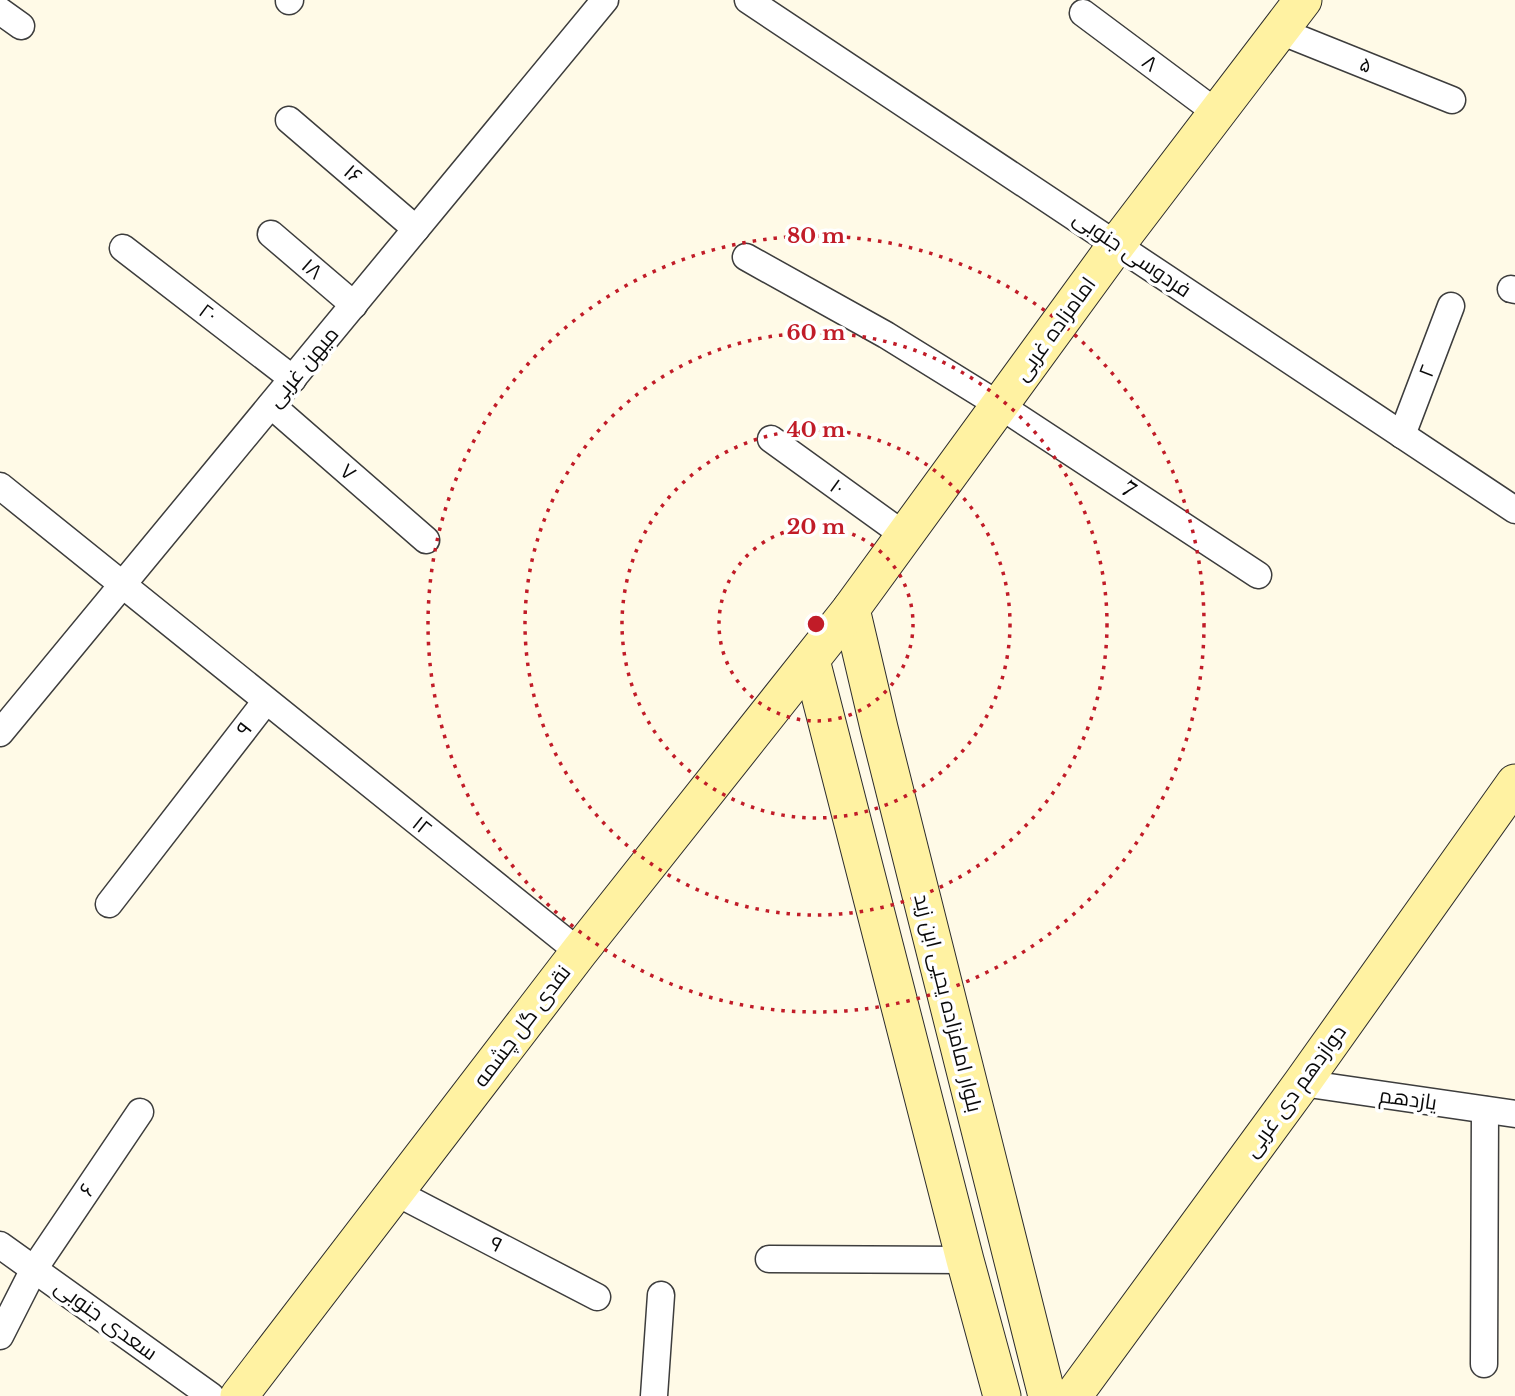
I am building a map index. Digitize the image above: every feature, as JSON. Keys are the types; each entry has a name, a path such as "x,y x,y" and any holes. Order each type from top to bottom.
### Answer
{"street":[{"name":"میهن غربی","path":"0,733 605,0"},
{"name":"فردوسی جنوبی","path":"748,0 1515,510"},
{"name":"امامزاده غربی","path":"811,660 1117,244 1303,0"},
{"name":"۸","path":"1083,13 1217,113"},
{"name":"۵","path":"1280,31 1452,100"},
{"name":"۱۶","path":"289,120 416,229"},
{"name":"۱۸","path":"271,234 354,305"},
{"name":"۲۰","path":"122,248 293,379"},
{"name":"7","path":"746,257 886,335 999,405 1258,575"},
{"name":"۲","path":"1402,435 1451,306"},
{"name":"۷","path":"271,405 426,540"},
{"name":"۱۰","path":"771,439 904,536"},
{"name":"۹","path":"0,486 266,701 109,904"},
{"name":"بلوار امامزاده یحیی ابن زید","path":"851,609 1047,1396"},
{"name":"نقدی گل چشمه","path":"239,1396 579,952 811,660"},
{"path":"811,660 1002,1396"},
{"name":"۱۲","path":"266,701 579,952"},
{"name":"دوازدهم دی غربی","path":"1073,1396 1302,1083 1515,783"},
{"name":"یازدهم","path":"1302,1083 1515,1114"},
{"path":"1484,1364 1485,1110"},
{"name":"۶","path":"0,1336 34,1269 140,1112"},
{"name":"۹","path":"395,1192 597,1297"},
{"name":"سعدی جنوبی","path":"0,1245 211,1396"},
{"path":"769,1259 965,1260"},
{"path":"654,1396 662,1295"}]}
